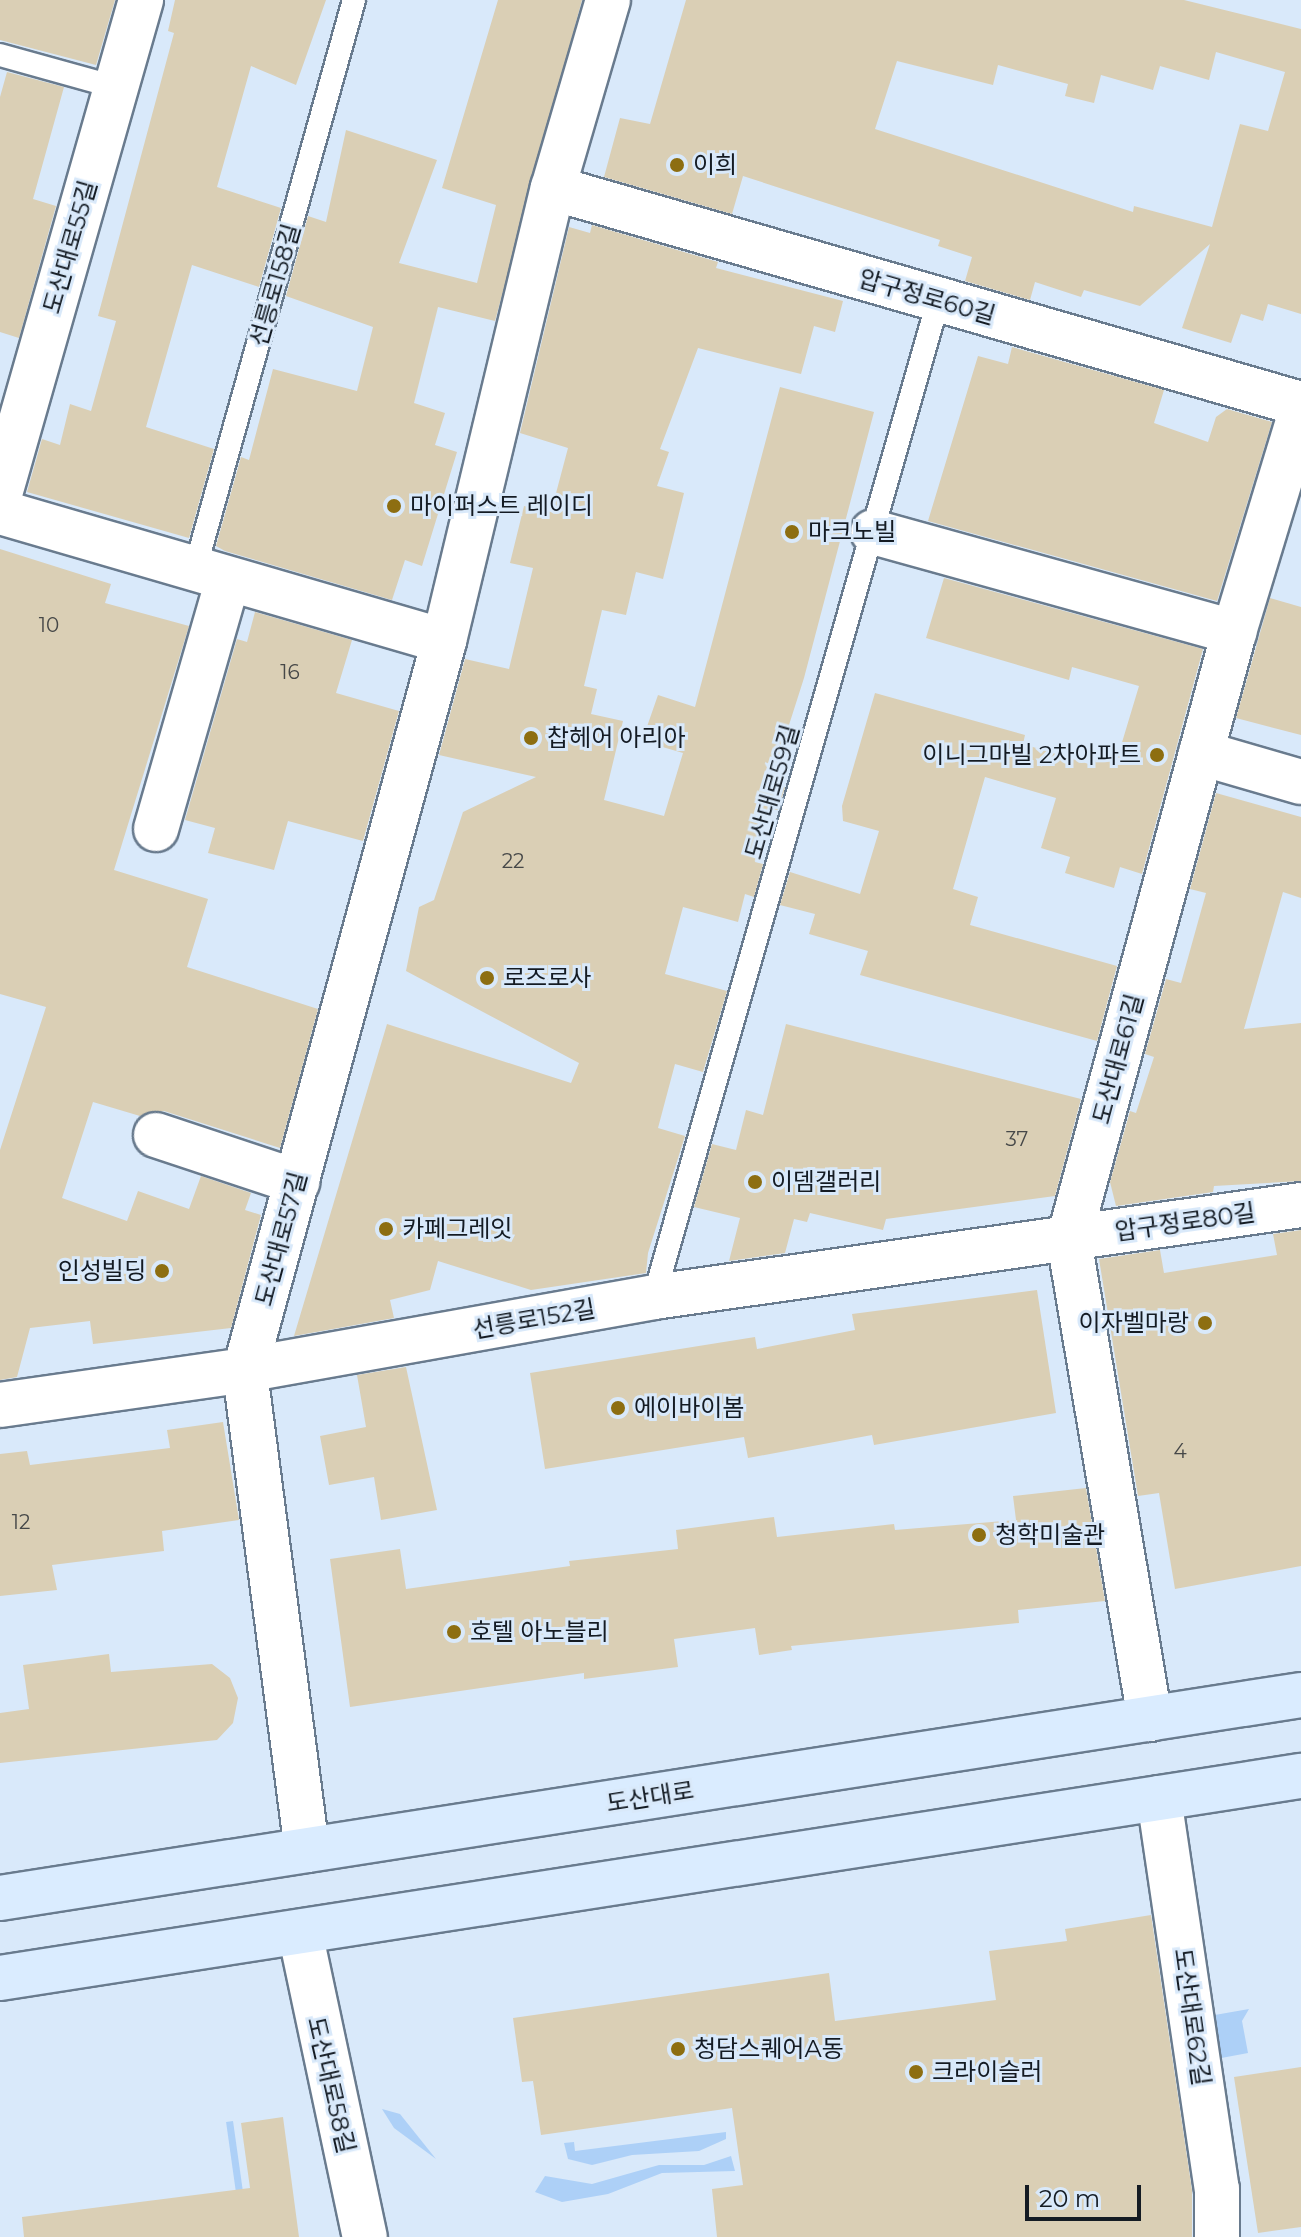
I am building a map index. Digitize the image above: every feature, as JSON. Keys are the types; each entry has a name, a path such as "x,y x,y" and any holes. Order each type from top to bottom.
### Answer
{"main road":[{"name":"도산대로","path":"0,1898 1301,1695"},
{"path":"0,1978 1301,1776"}],"street":[{"name":"도산대로55길","path":"0,494 141,0"},
{"path":"0,512 444,641 553,188 608,0"},
{"name":"압구정로60길","path":"553,188 1301,404"},
{"name":"도산대로61길","path":"1150,1719 1069,1239 1234,632 1301,411"},
{"path":"873,532 1234,632"},
{"path":"156,829 212,574"},
{"name":"도산대로57길","path":"307,1850 245,1370 444,641"},
{"path":"1201,753 1301,782"},
{"path":"156,1135 297,1182"},
{"name":"압구정로80길","path":"1069,1239 1301,1205"},
{"name":"선릉로152길","path":"0,1405 245,1370 654,1297 1069,1239"},
{"name":"도산대로62길","path":"1159,1798 1217,2189 1217,2237"},
{"name":"도산대로58길","path":"300,1932 365,2237"}],"lane":[{"name":"선릉로158길","path":"212,574 354,0"},
{"path":"0,55 115,87"},
{"name":"도산대로59길","path":"654,1297 938,301"}],"shaded area":[{"path":"1249,2009 1242,2021 1248,2053 1216,2059 1209,2016"},
{"path":"382,2109 400,2114 436,2159 394,2128"},
{"path":"233,2121 249,2237 242,2237 226,2122"},
{"path":"726,2132 726,2139 699,2151 632,2155 592,2165 568,2159 564,2143 574,2142 575,2151"},
{"path":"731,2156 735,2171 662,2173 608,2194 562,2202 535,2192 545,2176 592,2184 659,2165 704,2165"}],"building":[{"path":"0,0 115,0 96,65 0,40"},
{"path":"175,0 326,0 296,85 251,66 217,187 281,208 259,287 192,265 146,427 214,449 189,538 27,492 42,439 60,445 70,404 91,411 116,321 98,316 174,33 168,31"},
{"path":"498,0 582,0 495,321 438,307 414,403 445,413 435,445 457,452 422,566 405,560 392,600 225,551 216,546 241,457 249,460 273,369 357,391 373,327 286,296 308,216 326,222 346,130 437,160 399,263 477,283 496,205 442,188"},
{"path":"686,0 1184,0 1301,29 1301,314 1268,304 1263,321 1241,314 1231,343 1182,328 1210,244 1140,306 1084,290 1081,297 1035,282 1030,300 965,281 972,257 938,246 940,240 743,176 732,214 604,177 620,118 650,124","holes":["1216,52 1285,72 1268,131 1240,124 1212,227 1134,206 1133,212 875,129 897,61 993,85 998,65 1068,84 1065,96 1094,103 1101,75 1153,90 1160,66 1209,80"]},
{"path":"7,72 64,87 33,199 56,206 19,338 0,332 0,97"},
{"path":"592,225 718,262 716,268 843,301 835,332 814,326 801,374 698,348 660,449 669,452 657,486 684,493 663,579 636,572 626,615 602,610 584,686 597,689 591,714 623,721 604,800 664,816 683,753 642,741 658,695 695,707 780,387 874,412 804,678 774,772 785,788 778,810 769,810 755,862 763,864 754,897 745,894 738,922 683,907 665,974 727,991 703,1072 675,1064 658,1128 685,1136 648,1253 646,1273 531,1290 438,1261 430,1290 390,1300 394,1318 294,1336 387,1024 571,1083 579,1063 406,971 419,907 434,900 463,812 536,777 439,755 465,659 509,669 533,568 510,563 524,506 551,512 568,448 520,433 569,227 590,233"},
{"path":"1012,347 1164,390 1154,423 1208,442 1216,417 1227,409 1272,422 1217,601 928,521 978,356 1008,364"},
{"path":"0,549 111,584 105,603 189,626 114,870 208,899 187,967 318,1009 280,1148 164,1111 140,1116 93,1102 62,1198 127,1221 138,1191 189,1209 201,1176 251,1193 245,1210 261,1215 231,1328 93,1344 90,1321 30,1328 17,1377 0,1380 0,1150 46,1007 0,994"},
{"path":"944,578 1203,649 1142,874 1120,867 1114,888 1065,873 1070,857 1041,848 1056,798 985,777 953,889 978,897 970,925 1117,966 1097,1041 860,975 868,951 809,934 815,914 780,905 790,872 860,894 879,831 843,821 842,806 875,693 1025,735 1023,744 1092,765 1095,753 1117,759 1139,686 1072,667 1069,680 926,638"},
{"path":"1270,598 1301,607 1301,735 1236,718"},
{"path":"255,612 352,640 336,693 399,711 363,841 288,821 274,870 208,853 215,828 185,820 237,639 247,642"},
{"path":"1216,793 1301,817 1301,898 1283,892 1244,1029 1301,1023 1301,1181 1214,1186 1213,1192 1116,1206 1110,1182 1130,1111 1136,1113 1154,1057 1145,1054 1166,979 1181,983 1206,893 1190,889"},
{"path":"786,1024 1081,1099 1055,1196 886,1219 883,1230 810,1213 807,1222 794,1219 785,1253 729,1261 740,1218 694,1207 712,1144 736,1150 746,1110 763,1115"},
{"path":"1301,1230 1301,1566 1175,1589 1159,1493 1138,1496 1099,1259 1160,1250 1164,1273 1277,1255 1273,1234"},
{"path":"1037,1290 1056,1413 874,1445 872,1435 748,1458 744,1437 545,1469 530,1373 755,1337 757,1349 855,1330 852,1314"},
{"path":"406,1367 437,1510 381,1520 374,1477 329,1485 320,1436 366,1427 357,1375"},
{"path":"223,1422 239,1520 162,1531 164,1551 52,1565 57,1590 0,1596 0,1454 27,1451 30,1465 170,1448 167,1430"},
{"path":"1086,1488 1105,1601 1018,1610 1019,1623 791,1646 792,1650 759,1655 755,1628 674,1639 678,1667 584,1679 584,1673 350,1707 330,1559 400,1549 406,1589 570,1566 569,1561 678,1549 676,1530 774,1517 777,1537 894,1524 895,1530 1016,1520 1013,1496"},
{"path":"109,1654 111,1672 212,1664 230,1678 238,1698 233,1723 217,1740 0,1763 0,1713 29,1709 23,1665"},
{"path":"1151,1915 1192,2190 1192,2237 717,2237 712,2189 743,2185 732,2108 541,2135 533,2081 522,2082 513,2018 829,1973 835,2021 996,2000 989,1951 1067,1941 1065,1929"},
{"path":"1301,2067 1301,2227 1258,2233 1234,2077"},
{"path":"283,2117 299,2237 24,2237 22,2217 250,2188 241,2123"}],"place":[{"name":"이희","path":"677,165"},
{"name":"마이퍼스트 레이디","path":"394,506"},
{"name":"마크노빌","path":"792,532"},
{"name":"찹헤어 아리아","path":"531,738"},
{"name":"이니그마빌 2차아파트","path":"1157,755"},
{"name":"로즈로사","path":"487,978"},
{"name":"이뎀갤러리","path":"755,1182"},
{"name":"카페그레잇","path":"386,1229"},
{"name":"인성빌딩","path":"162,1271"},
{"name":"이자벨마랑","path":"1205,1323"},
{"name":"에이바이봄","path":"618,1408"},
{"name":"청학미술관","path":"979,1535"},
{"name":"호텔 아노블리","path":"454,1632"},
{"name":"청담스퀘어A동","path":"678,2049"},
{"name":"크라이슬러","path":"916,2072"}]}
